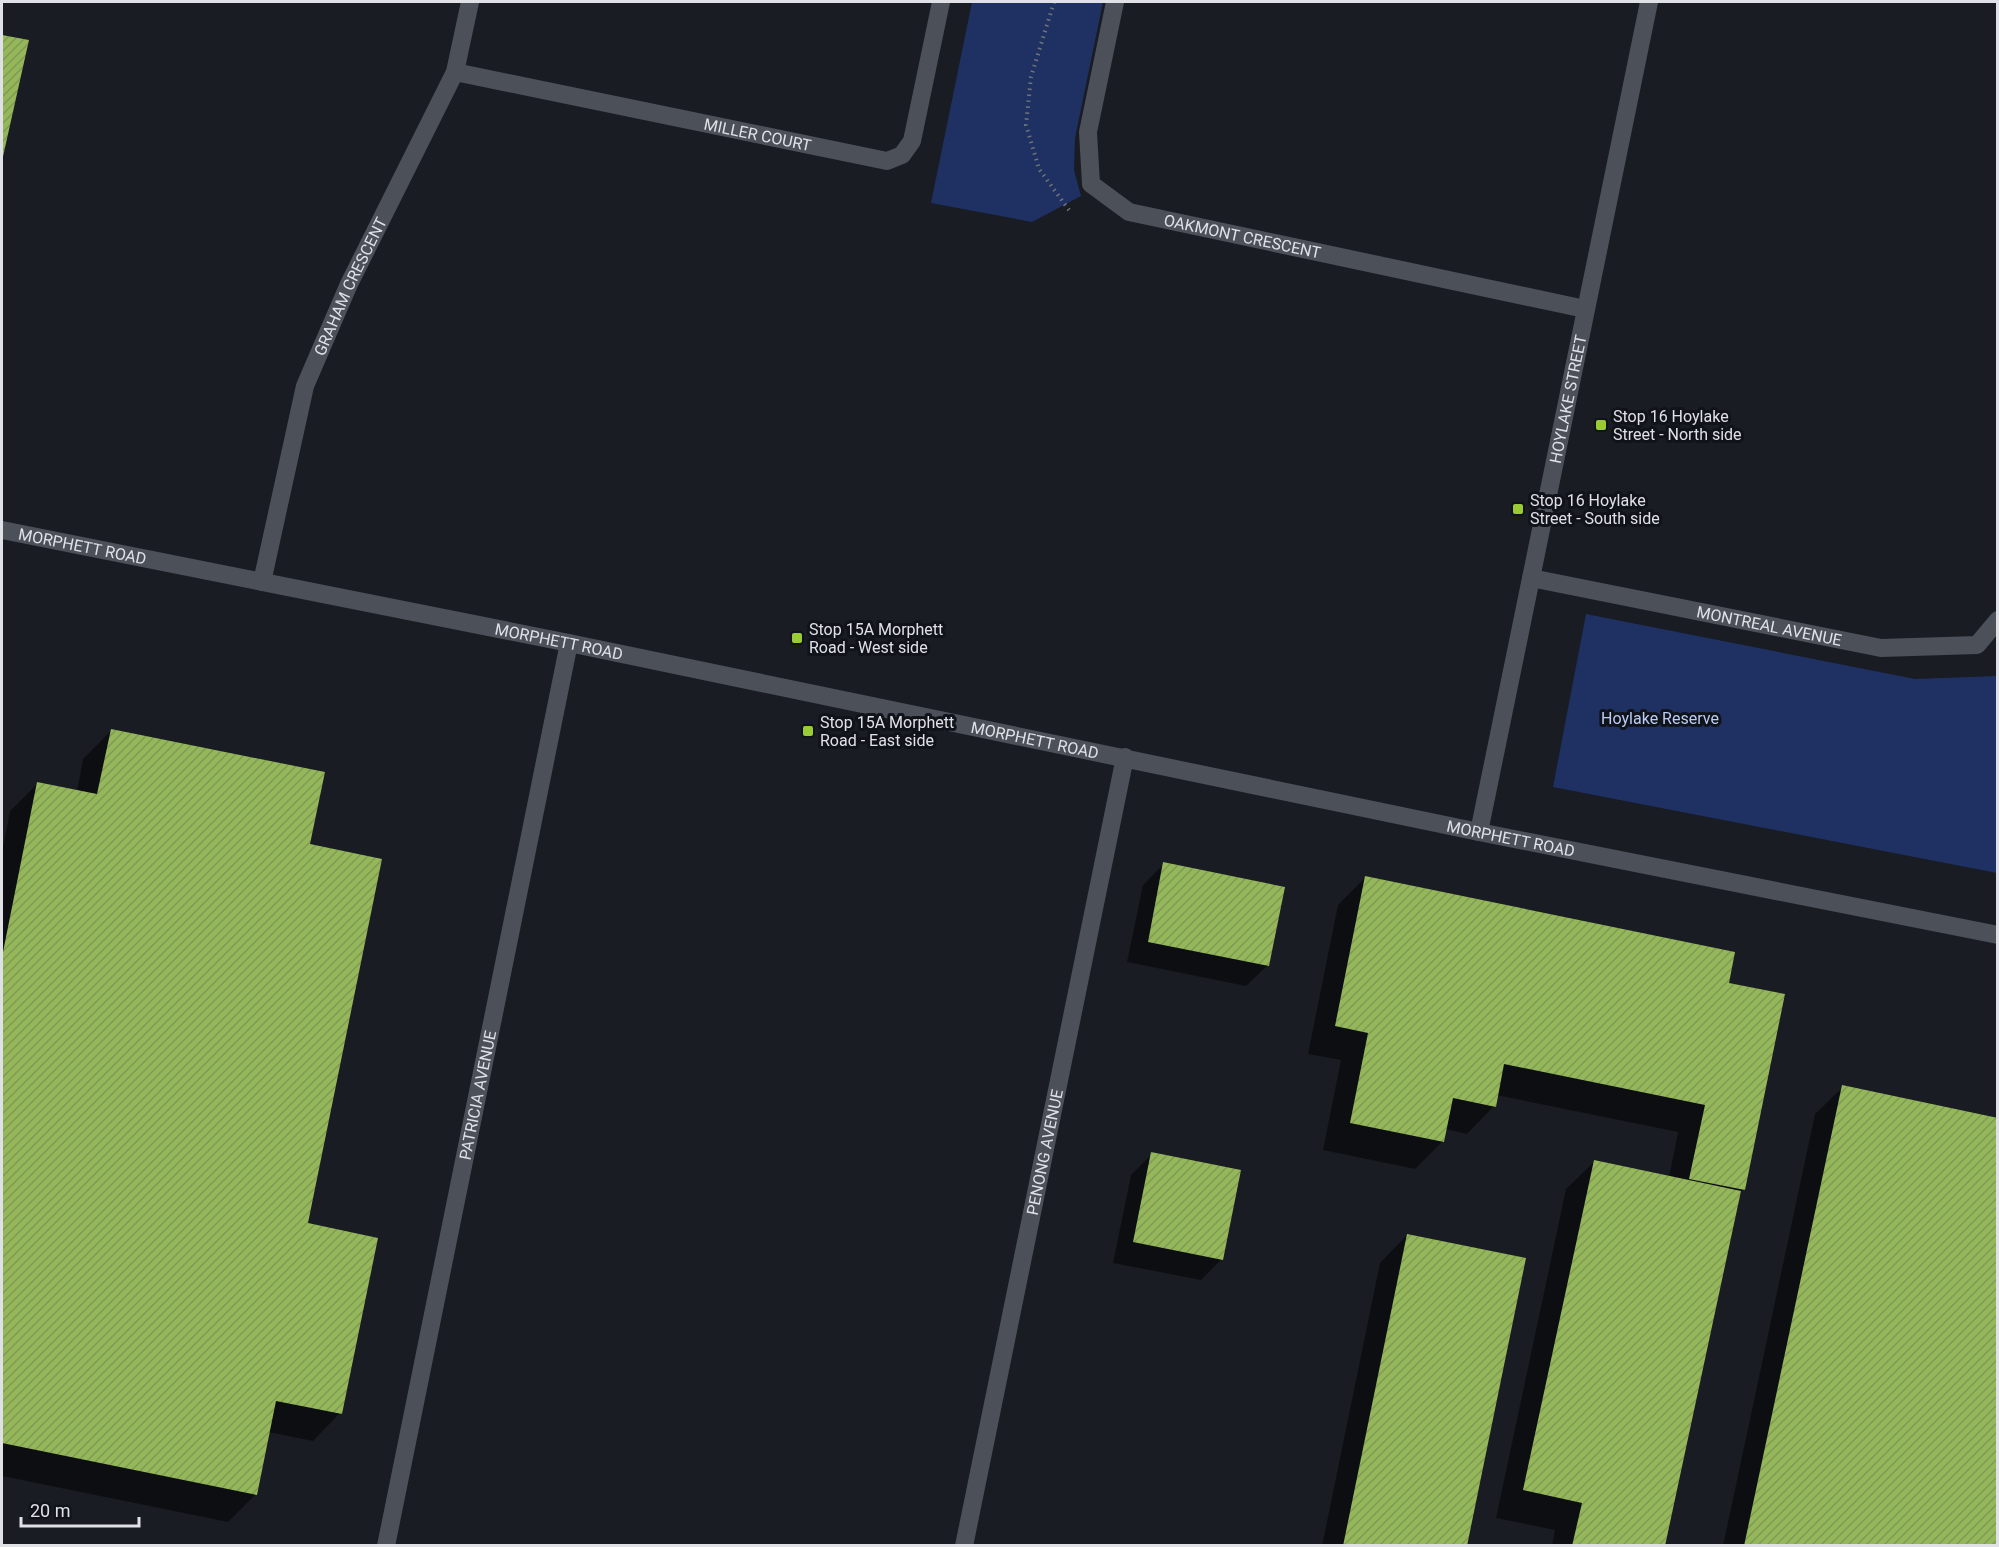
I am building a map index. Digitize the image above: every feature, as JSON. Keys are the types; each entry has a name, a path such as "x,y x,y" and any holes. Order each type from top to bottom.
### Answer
{"street":[{"name":"GRAHAM CRESCENT","path":"262,582 305,386 349,284 455,72 470,2"},
{"name":"MILLER COURT","path":"455,72 887,161 902,155 912,141 941,2"},
{"name":"OAKMONT CRESCENT","path":"1115,2 1088,132 1091,184 1129,212 1585,309"},
{"name":"HOYLAKE STREET","path":"1479,832 1649,2"},
{"name":"MORPHETT ROAD","path":"2,530 569,643 1479,832 1998,935"},
{"name":"MONTREAL AVENUE","path":"1531,578 1881,648 1977,645 1998,620"},
{"name":"PATRICIA AVENUE","path":"387,1545 569,643"},
{"name":"PENONG AVENUE","path":"964,1545 1125,757"}],"path":[{"path":"1054,2 1031,77 1026,125 1039,169 1069,210"}],"green space":[{"path":"972,2 1103,2 1075,138 1074,170 1081,196 1032,222 931,203"},
{"name":"Hoylake Reserve","path":"1586,614 1915,679 1997,676 1997,873 1553,787"}],"building":[{"path":"2,35 29,40 2,161"},
{"path":"111,729 325,772 310,844 382,859 308,1223 378,1238 342,1414 276,1401 257,1495 2,1443 2,957 37,782 97,794"},
{"path":"1163,862 1285,887 1269,966 1148,942"},
{"path":"1365,876 1735,952 1729,983 1785,994 1745,1190 1689,1179 1705,1105 1504,1064 1496,1107 1453,1098 1444,1142 1350,1123 1368,1033 1335,1026"},
{"path":"1842,1085 1998,1118 1998,1546 1744,1546"},
{"path":"1151,1152 1241,1170 1223,1260 1133,1242"},
{"path":"1594,1160 1741,1191 1665,1546 1572,1546 1582,1503 1523,1490"},
{"path":"1407,1234 1526,1258 1467,1546 1343,1546"}],"place":[{"name":"Stop 16 Hoylake Street - North side","path":"1601,425"},
{"name":"Stop 16 Hoylake Street - South side","path":"1518,509"},
{"name":"Stop 15A Morphett Road - West side","path":"797,638"},
{"name":"Stop 15A Morphett Road - East side","path":"808,731"}]}
